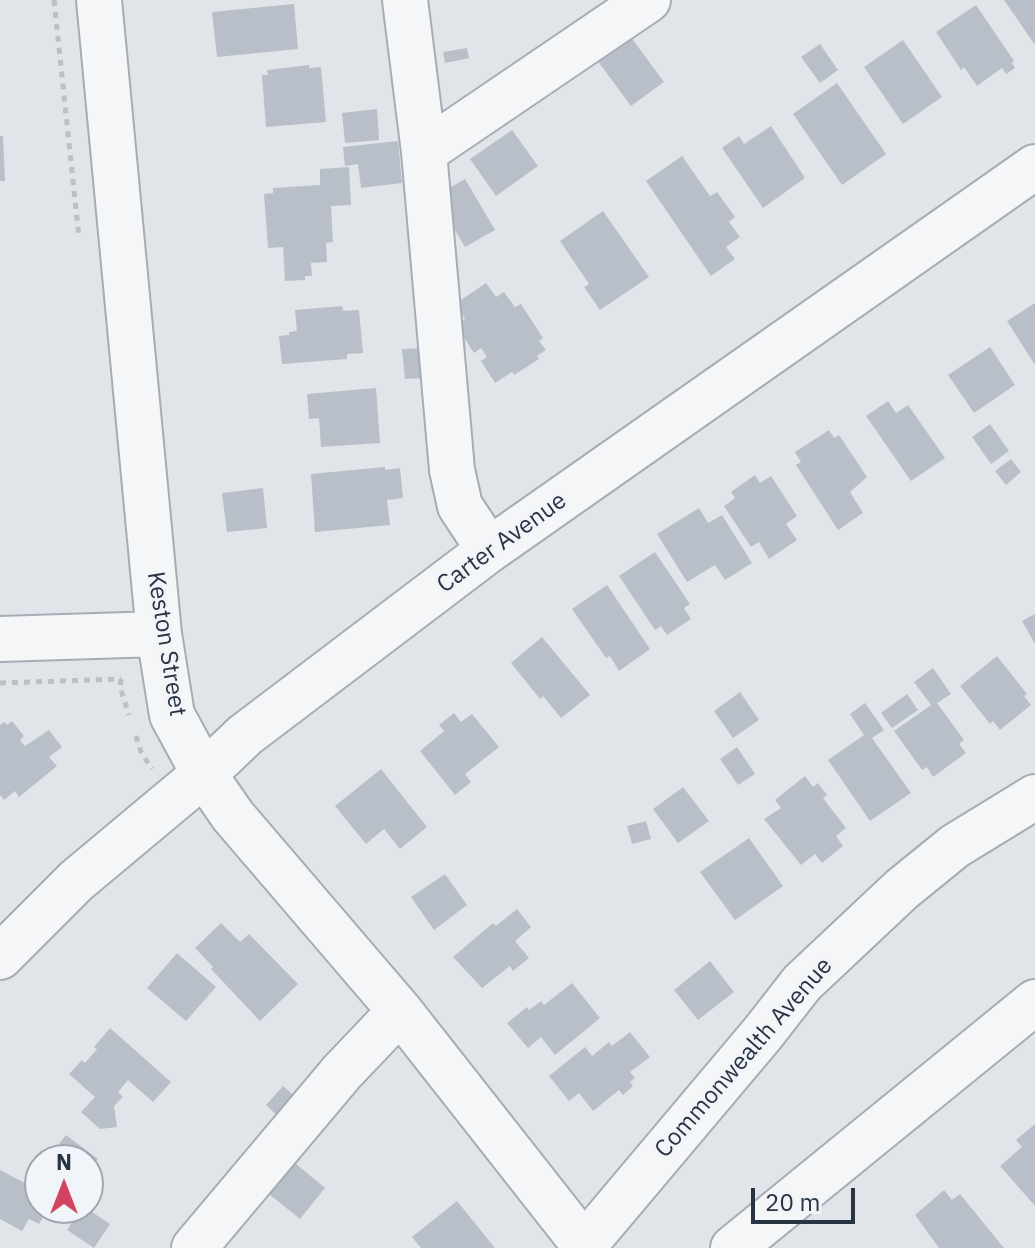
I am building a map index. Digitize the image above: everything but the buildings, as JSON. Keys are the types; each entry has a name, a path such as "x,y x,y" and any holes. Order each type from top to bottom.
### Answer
{"street":[{"name":"Keston Street","path":"99,0 159,634 172,715 204,774 233,816 400,1011 583,1247"},
{"path":"405,0 424,152 452,470 460,506 489,550"},
{"path":"424,152 648,0"},
{"name":"Carter Avenue","path":"0,957 76,881 204,774 245,735 489,550 1035,167"},
{"path":"0,639 159,634"},
{"name":"Commonwealth Avenue","path":"583,1247 802,983 867,920 945,854 1035,797"},
{"path":"733,1248 1035,1002"},
{"path":"194,1248 342,1072 400,1011"}],"path":[{"path":"0,683 121,679"}]}
